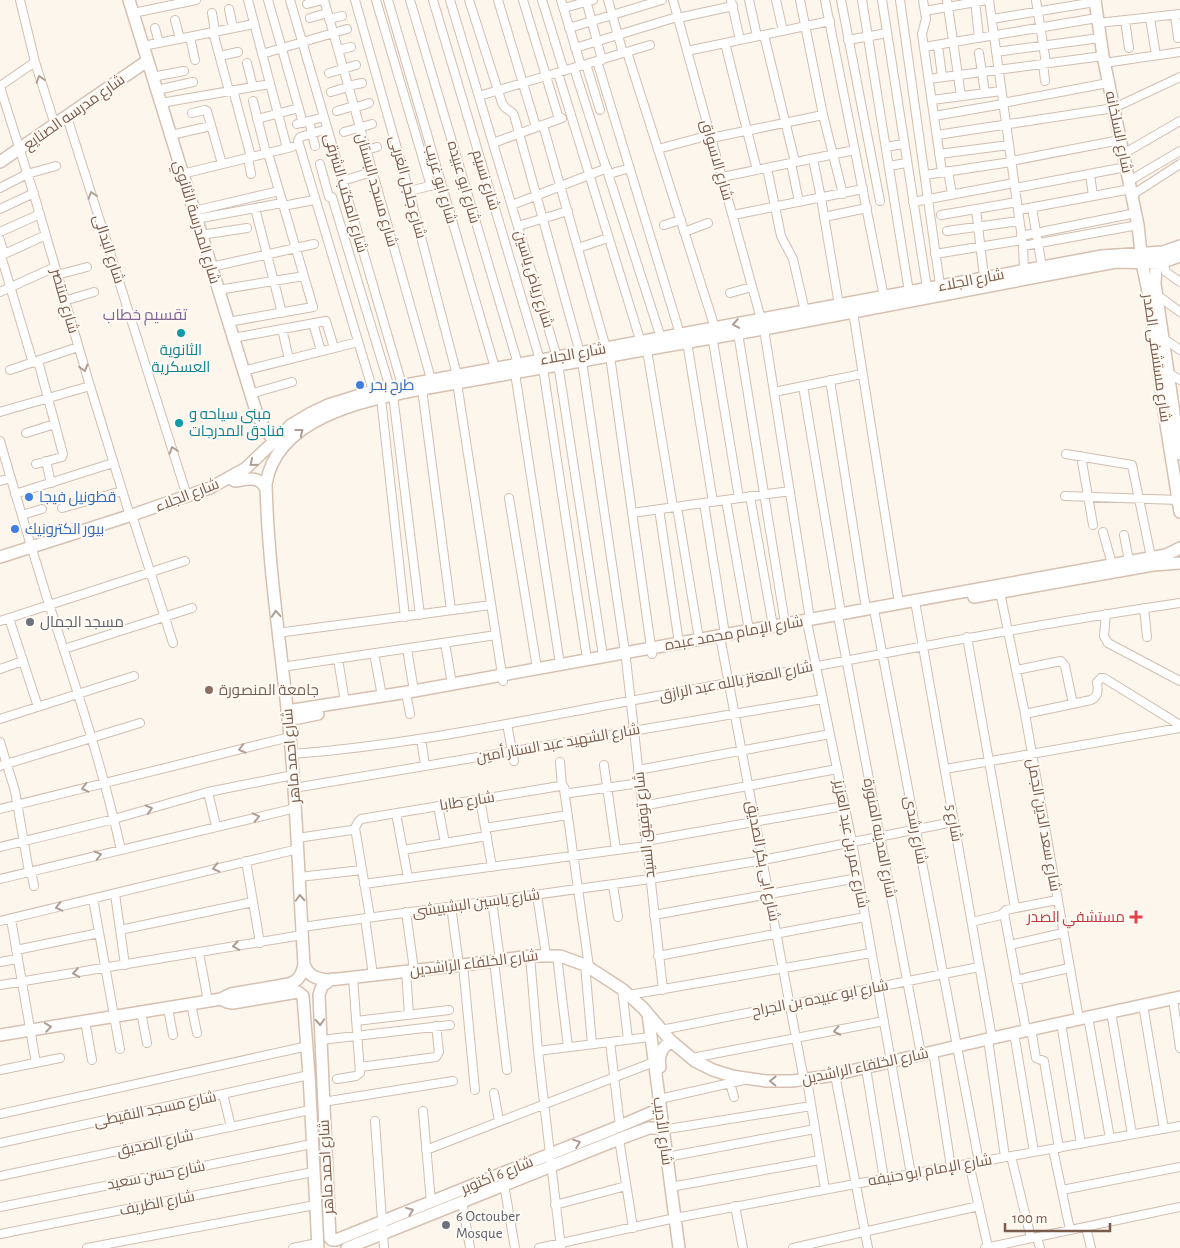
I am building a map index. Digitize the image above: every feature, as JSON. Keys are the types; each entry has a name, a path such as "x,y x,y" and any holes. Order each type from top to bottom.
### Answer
{"main road":[{"name":"شارع المدرسة الثانوي","path":"129,0 250,394 259,420 274,441"},
{"name":"شارع السلخانه","path":"1095,1 1103,59 1136,213 1142,258"},
{"name":"شارع مدرسه الصنايع","path":"0,162 147,61"},
{"name":"شارع الجلاء","path":"713,331 738,333 805,311 839,305 865,305 1142,258 1180,246"},
{"name":"شارع الجلاء","path":"0,557 131,516 230,478 254,462 291,425 313,416 330,413 402,385 432,379 457,379 643,347 713,331 853,312 884,297 1102,256 1142,258 1161,262 1180,256"},
{"name":"شارع مستشفى الصدر","path":"1142,258 1163,372 1179,506"},
{"name":"شارع مستشفى الصدر","path":"1161,262 1155,276 1163,338 1163,372 1177,410 1180,454"},
{"name":"شارع الجلاء","path":"643,347 661,338 684,338"},
{"name":"شارع الجلاء","path":"384,393 422,389 495,368 516,368"},
{"name":"شارع الجلاء","path":"271,470 284,447 313,416"},
{"name":"شارع احمد ماهر","path":"271,470 267,479 266,489 277,633 290,737 296,808 304,964"},
{"path":"230,478 235,481 251,478 257,479 263,483 266,489"},
{"name":"شارع الإمام محمد عبده","path":"287,716 878,610 916,607 1000,592 1166,559 1180,548"},
{"name":"شارع الإمام محمد عبده","path":"878,610 899,603 1151,557 1180,563"},
{"name":"شارع الإمام محمد عبده","path":"651,651 679,642 723,638 749,630 784,624 809,623"},
{"name":"شارع الإمام محمد عبده","path":"287,716 345,702 410,694 452,684 503,678 537,668 603,656 626,656"},
{"name":"شارع الخلفاء الراشدين","path":"304,964 309,973 317,979 332,980 530,956 551,956 587,966 625,992 662,1030 668,1044 692,1058 722,1074 773,1081 805,1080 835,1075 990,1038 1176,998"},
{"path":"0,1035 221,999 231,994 295,987 304,964"},
{"name":"شارع احمد ماهر","path":"332,980 324,984 319,992 330,1238 332,1240"},
{"name":"شارع احمد ماهر","path":"295,987 303,997 308,1046 318,1246"},
{"name":"شارع الأديب","path":"648,1014 650,1037 662,1102"},
{"path":"650,1037 668,1044"},
{"name":"شارع الأديب","path":"668,1044 660,1053 659,1061 662,1102 678,1218 685,1248"},
{"name":"شارع 6 أكتوبر","path":"550,1160 655,1111 662,1102"},
{"name":"شارع 6 أكتوبر","path":"347,1248 431,1202 550,1160 649,1128 665,1129"},
{"name":"شارع الأديب","path":"665,1129 672,1156 676,1186 679,1248"},
{"name":"شارع 6 أكتوبر","path":"332,1240 383,1227 462,1201 503,1178"}],"street":[{"path":"20,0 35,62 55,125"},
{"path":"133,13 196,0"},
{"path":"248,0 287,148"},
{"path":"268,0 303,123 312,134 315,146"},
{"name":"شارع المكتب الشرقى","path":"290,0 402,385"},
{"path":"307,4 323,0"},
{"name":"شارع مسجد البستان","path":"323,0 432,379"},
{"name":"شارع جلجل الغربى","path":"355,0 409,192 457,379 503,678"},
{"path":"376,0 431,186"},
{"name":"شارع ابو غريب","path":"388,0 495,368"},
{"name":"شارع ابو عبيده","path":"410,0 516,368 560,664"},
{"name":"شارع نسيم","path":"433,0 541,364 587,659"},
{"name":"شارع رياض ياسين","path":"450,0 558,361 603,656"},
{"name":"شارع توفيق السيد","path":"469,0 503,106 514,115 581,357 626,656 663,990"},
{"path":"498,0 523,83 561,186 608,352 651,651"},
{"path":"523,0 559,119"},
{"path":"542,0 570,115 643,347 699,639"},
{"path":"561,0 576,48 608,171 661,338"},
{"path":"608,0 618,35 681,220 713,331 739,498"},
{"path":"570,28 662,0"},
{"name":"شارع الاسواق","path":"673,0 763,324 790,490"},
{"path":"749,0 785,123 799,202"},
{"path":"776,0 783,31"},
{"path":"800,0 823,115 843,194"},
{"path":"826,0 884,297"},
{"path":"841,0 880,201"},
{"path":"862,0 909,292"},
{"path":"882,0 926,288"},
{"path":"900,0 940,285"},
{"path":"923,0 926,24 922,34 939,154 952,194"},
{"path":"925,11 948,3 988,0 1022,241 1024,270"},
{"path":"1036,0 1045,63 1045,80"},
{"path":"564,8 588,1 600,60 630,168 684,338 713,502"},
{"path":"975,1 979,38"},
{"path":"992,18 1095,1"},
{"path":"576,48 732,3 740,40"},
{"path":"948,3 961,96"},
{"path":"229,9 233,28"},
{"path":"212,13 214,32 249,157 251,174"},
{"path":"924,47 1040,28 1097,21 1177,15 1179,36"},
{"path":"310,18 342,16"},
{"path":"1150,18 1155,49"},
{"path":"175,20 180,39"},
{"path":"1124,20 1129,48"},
{"path":"687,51 830,22"},
{"path":"143,46 254,24"},
{"path":"155,28 159,43"},
{"path":"262,54 347,29"},
{"path":"848,40 887,33"},
{"path":"190,37 195,60"},
{"path":"996,52 1100,38"},
{"path":"725,43 757,170"},
{"path":"479,96 650,45"},
{"path":"938,45 942,77"},
{"path":"338,50 351,46"},
{"path":"220,56 238,52"},
{"path":"929,78 1045,63 1180,52"},
{"path":"979,54 985,93"},
{"path":"0,86 35,62"},
{"path":"247,63 253,87"},
{"path":"329,73 356,65"},
{"path":"580,66 600,110"},
{"path":"152,77 184,71"},
{"path":"937,135 1114,108 1180,77"},
{"path":"156,90 194,82"},
{"path":"331,92 362,83"},
{"path":"934,116 1108,83"},
{"path":"160,103 270,84"},
{"path":"894,88 912,85"},
{"name":"شارع منتصر","path":"0,86 4,113 20,149 122,491 173,643"},
{"path":"914,98 961,96 1001,91"},
{"path":"228,322 313,307 253,102"},
{"path":"337,111 369,103"},
{"path":"257,119 299,108"},
{"path":"192,113 206,110 222,164"},
{"path":"493,142 570,115"},
{"path":"658,149 823,115"},
{"name":"شارع البدالى","path":"67,117 187,496"},
{"path":"303,123 324,117"},
{"path":"1123,154 1180,121"},
{"path":"344,132 372,124"},
{"path":"171,136 211,126"},
{"path":"327,129 300,137 298,143 358,342 384,393 405,617"},
{"path":"910,183 945,171 1011,161 1120,140"},
{"path":"182,174 287,148 298,143"},
{"path":"886,147 903,144"},
{"path":"939,154 1009,145"},
{"path":"366,150 377,147"},
{"path":"722,177 855,150"},
{"path":"1131,188 1180,151"},
{"path":"813,159 839,305"},
{"path":"889,166 906,163"},
{"path":"320,164 331,197 384,393 420,615"},
{"path":"941,215 976,209 1017,206 1032,208 1131,188 1180,164"},
{"path":"0,188 27,174 56,166"},
{"path":"913,202 952,194 1126,167"},
{"path":"512,205 589,175 630,168"},
{"path":"768,168 781,236 793,259 805,311"},
{"path":"342,181 372,172"},
{"path":"1090,174 1093,196"},
{"path":"409,192 441,183"},
{"path":"733,215 863,189"},
{"path":"195,215 279,192"},
{"path":"0,209 34,193"},
{"path":"195,215 315,201 346,193"},
{"path":"255,208 282,312"},
{"path":"824,217 867,208"},
{"path":"1032,208 1042,267"},
{"path":"976,209 984,277"},
{"path":"518,226 568,211"},
{"path":"1022,241 1036,233 1136,213"},
{"path":"0,232 40,214"},
{"path":"664,225 681,220"},
{"path":"947,231 1019,221"},
{"path":"684,232 708,223"},
{"path":"936,254 1022,241 1038,243 1138,225"},
{"path":"201,235 247,228"},
{"path":"2,255 46,235"},
{"path":"578,248 608,238"},
{"path":"0,240 10,287 48,398 64,454 62,457 36,464"},
{"path":"211,267 314,244"},
{"path":"1161,262 1166,272 1180,282"},
{"path":"0,292 56,271 87,267"},
{"path":"218,290 304,276"},
{"path":"730,293 752,287"},
{"path":"64,301 94,292"},
{"path":"1157,295 1180,312"},
{"path":"853,312 899,603"},
{"path":"233,338 326,321 334,348"},
{"path":"313,323 321,351"},
{"path":"282,329 289,360"},
{"path":"738,333 784,624"},
{"path":"1163,338 1180,350"},
{"path":"243,371 358,342"},
{"path":"10,370 78,347"},
{"path":"1163,372 1180,380"},
{"path":"774,392 862,374"},
{"name":"شارع رشدى","path":"830,380 878,610 882,654 958,1046 978,1162"},
{"path":"250,394 292,382"},
{"path":"0,412 90,386"},
{"name":"شارع المدينه المنورة","path":"803,386 846,661 921,1054"},
{"path":"422,389 452,610"},
{"path":"26,433 55,424"},
{"path":"0,441 31,547 92,738 105,783 120,850"},
{"path":"1066,454 1129,464 1133,467 1151,557"},
{"path":"1081,456 1093,525"},
{"path":"46,462 52,482"},
{"path":"15,494 114,464"},
{"path":"0,480 11,478"},
{"path":"632,513 790,490"},
{"name":"شارع عمر بن عبد العزيز","path":"790,490 816,666 852,842 911,1174"},
{"path":"62,508 122,491"},
{"path":"750,496 773,626"},
{"path":"1065,496 1139,499 1179,506"},
{"path":"510,498 537,668"},
{"path":"726,500 749,630"},
{"name":"شارع ابى بكر الصديق","path":"704,503 728,683 811,1106 825,1189"},
{"path":"22,515 42,509"},
{"path":"659,509 679,642"},
{"path":"1103,532 1112,564"},
{"path":"1124,535 1129,561"},
{"path":"0,621 185,561"},
{"name":"شارع سعد الدين الجمل","path":"1000,592 1025,714 1062,933 1110,1138"},
{"name":"شارع المعتز بالله عبد الرازق","path":"291,754 366,747 421,739 1008,630 1180,603"},
{"path":"277,633 491,605"},
{"name":"شارع 5","path":"916,607 972,922 1008,1156 1029,1241 1040,1248"},
{"path":"64,649 192,608"},
{"path":"1144,608 1147,637"},
{"path":"1106,614 1106,641 1180,681"},
{"path":"9,618 38,707"},
{"path":"282,667 496,636"},
{"path":"967,638 1015,908"},
{"path":"444,643 452,684"},
{"path":"407,648 410,714"},
{"path":"374,653 382,696"},
{"path":"338,659 345,702"},
{"path":"0,669 23,661"},
{"path":"1016,670 1061,661 1065,666 1073,704"},
{"path":"0,719 134,676"},
{"path":"1025,714 1091,700 1096,697 1097,682 1104,678 1180,726"},
{"name":"شارع الشهيد عبد الستار أمين","path":"294,788 823,699"},
{"path":"4,765 140,723"},
{"path":"507,724 514,761"},
{"path":"944,769 1180,726"},
{"path":"638,770 830,734"},
{"path":"0,809 290,737"},
{"path":"421,739 426,766"},
{"path":"0,742 4,765 18,805 34,886"},
{"path":"560,762 579,890 587,966 592,1044"},
{"path":"604,764 616,850"},
{"path":"642,806 837,769"},
{"path":"0,847 114,819 208,792 293,775"},
{"name":"شارع طابا","path":"0,921 246,861 355,828 361,819 563,786 569,793 640,783"},
{"path":"208,792 216,826"},
{"path":"480,799 492,867"},
{"path":"438,806 445,843"},
{"path":"364,884 616,850 755,821 844,806"},
{"path":"0,879 296,808"},
{"path":"396,813 408,878"},
{"path":"485,828 568,815"},
{"name":"شارع ياسين البشبيشى","path":"0,985 260,943 302,931 367,918 579,890 763,860 953,822"},
{"path":"355,828 364,884 373,975"},
{"path":"403,850 487,836"},
{"path":"246,861 260,943"},
{"path":"299,877 362,870"},
{"path":"654,915 858,878"},
{"path":"613,885 618,917"},
{"path":"115,894 126,965"},
{"path":"537,895 551,956 568,1047"},
{"path":"93,899 120,1049"},
{"path":"972,922 1001,915 1006,910 1057,900"},
{"path":"492,901 507,1070"},
{"path":"120,930 253,902"},
{"path":"451,906 461,965 474,1090"},
{"path":"406,912 410,971 409,1015"},
{"path":"1004,913 1016,980 1028,1030 1036,1058 1044,1061 1062,1190 1070,1230"},
{"path":"658,956 865,917"},
{"path":"10,919 36,1063"},
{"path":"16,950 99,933"},
{"path":"1010,945 1062,933"},
{"path":"200,953 208,1001"},
{"path":"628,1039 625,992 663,990 871,953"},
{"path":"530,956 538,1051 560,1246"},
{"path":"0,962 17,958"},
{"name":"شارع ابو عبيده بن الجراح","path":"662,1030 979,967"},
{"path":"1016,980 1070,968"},
{"path":"337,1079 358,1076 360,1073 354,977"},
{"path":"1176,998 1180,1048"},
{"path":"191,1004 197,1032"},
{"path":"1143,1005 1164,1128"},
{"path":"168,1008 173,1035"},
{"path":"356,1021 449,1010"},
{"path":"141,1012 146,1044"},
{"path":"1111,1012 1132,1134"},
{"path":"85,1021 92,1060"},
{"path":"692,1058 884,1021"},
{"path":"1061,1023 1081,1144"},
{"path":"321,1040 450,1025"},
{"path":"360,1067 436,1057 439,1052 436,1026"},
{"path":"1014,1033 1034,1152"},
{"path":"538,1051 650,1037"},
{"path":"610,1042 620,1126"},
{"path":"0,1114 308,1046"},
{"path":"933,1051 951,1167"},
{"path":"0,1070 60,1058"},
{"path":"426,1150 654,1062"},
{"path":"866,1068 884,1179"},
{"name":"شارع مسجد النقيطى","path":"0,1142 309,1075"},
{"path":"835,1075 868,1248"},
{"path":"662,1102 749,1079"},
{"path":"323,1102 453,1081"},
{"path":"730,1083 734,1097"},
{"path":"494,1093 499,1121"},
{"path":"223,1094 231,1127"},
{"path":"665,1129 811,1106"},
{"name":"شارع الصديق","path":"0,1176 310,1110"},
{"path":"423,1111 431,1202"},
{"path":"375,1121 384,1248"},
{"name":"شارع الإمام ابو حنيفه","path":"539,1248 560,1246 735,1206 1180,1126"},
{"path":"672,1156 815,1128"},
{"path":"619,1139 633,1228"},
{"name":"شارع حسن سعيد","path":"0,1207 312,1144"},
{"path":"676,1186 820,1160"},
{"path":"969,1164 987,1248 1029,1241 1086,1226 1180,1207"},
{"path":"1062,1190 1180,1167"},
{"name":"شارع الظريف","path":"0,1234 313,1172"},
{"path":"503,1178 515,1248"},
{"path":"556,1205 626,1186"},
{"path":"462,1201 470,1248"},
{"path":"87,1248 315,1205"},
{"path":"735,1206 743,1248"},
{"path":"793,1248 978,1206"},
{"path":"1086,1226 1091,1248"},
{"path":"293,1248 318,1246"}],"place":[{"name":"الثانوية العسكرية","path":"181,333"},
{"name":"طرح بحر","path":"360,385"},
{"name":"مبنى سياحه و فنادق المدرجات","path":"179,423"},
{"name":"قطونيل فيجا","path":"29,497"},
{"name":"بيور الكترونيك","path":"15,529"},
{"name":"مسجد الجمال","path":"30,622"},
{"name":"جامعة المنصورة","path":"209,690"},
{"name":"مستشفي الصدر","path":"1136,917"},
{"name":"6 Octouber Mosque","path":"446,1225"}],"district":[{"name":"تقسيم خطاب","path":"145,314"}]}
